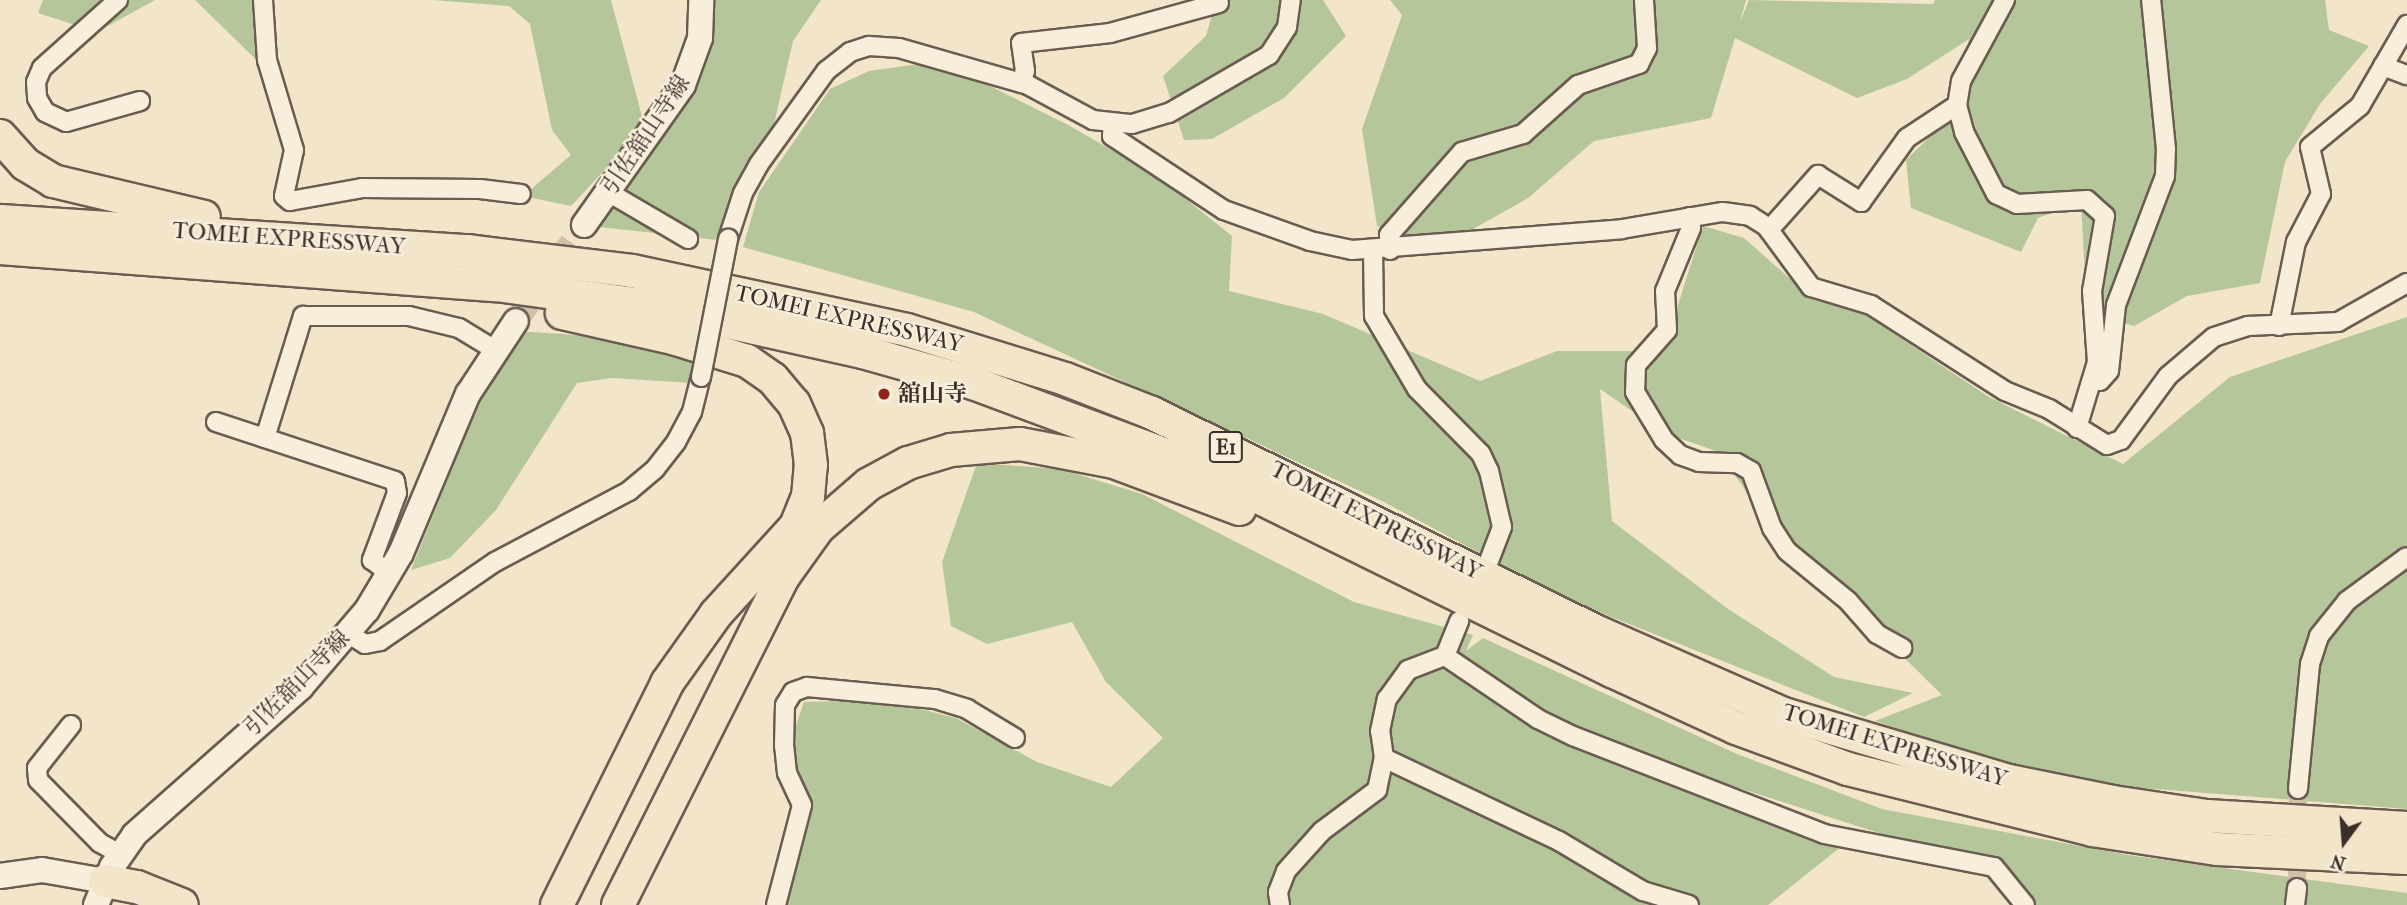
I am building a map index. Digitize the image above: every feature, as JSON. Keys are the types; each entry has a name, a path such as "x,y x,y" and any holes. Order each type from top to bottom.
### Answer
{"highway":[{"path":"0,136 38,173 105,197 211,218 467,251"},
{"name":"TOMEI EXPRESSWAY","path":"0,221 467,251 632,271 907,330 1065,379 1243,455 1694,677 1784,714 1901,752 2009,781 2113,802 2207,816 2407,828"},
{"name":"TOMEI EXPRESSWAY","path":"0,248 520,288 664,308 863,352 976,384 1193,465 1472,614 1736,728 1848,769 1964,801 2092,830 2217,849 2407,858"},
{"path":"105,255 515,305 634,328 747,361 773,379 794,404 807,433 811,465 803,512 787,540 716,614 667,682 556,905"},
{"path":"618,905 767,604 803,545 850,497 888,473 929,456 996,444 1043,446 1089,455 1177,484 1472,614"},
{"path":"107,880 145,905"},
{"path":"107,880 137,887 182,905"}],"main road":[{"name":"引佐舘山寺線","path":"584,225 691,70 700,38 701,0"},
{"name":"引佐舘山寺線","path":"107,880 147,821 301,687 349,634 390,574 415,522 458,413 495,350 516,321"},
{"path":"0,876 42,870 107,880"}],"street":[{"path":"118,0 42,68 36,82 37,98 45,112 66,122 140,101"},
{"path":"263,0 267,60 294,150 285,195 290,201 362,188 480,189 521,194"},
{"path":"349,634 365,644 380,641 495,562 636,486 676,442 692,412 728,239 743,193 758,164 826,71 849,52 889,46 1021,83 1081,115 1114,124 1157,118 1259,62 1283,37 1291,0"},
{"path":"1489,561 1502,527 1486,461 1425,400 1374,316 1382,250 1389,235 1462,152 1523,134 1578,85 1639,64 1647,48 1644,0"},
{"path":"2005,0 1961,81 1957,105 1986,181 2002,199 2017,204 2087,200 2105,216 2092,291 2098,351 2094,379 2077,428"},
{"path":"2094,379 2100,381 2109,371 2116,305 2165,176 2166,149 2151,0"},
{"path":"1021,83 1025,71 1021,43 1110,33 1219,3"},
{"path":"2279,326 2296,242 2321,194 2310,147 2360,106 2407,25"},
{"path":"2383,66 2407,75"},
{"path":"1769,230 1818,176 1861,202 1907,138 1957,105"},
{"path":"1114,124 1112,136 1224,210 1310,241 1382,250 1634,228 1689,217 1741,213 1769,230 1811,287 1871,305 2006,391 2049,409 2102,443 2116,443 2168,376 2204,343 2236,329 2338,322 2407,283"},
{"path":"608,192 688,239"},
{"path":"1689,217 1691,229 1665,291 1667,330 1636,365 1635,391 1664,440 1680,454 1699,461 1737,463 1751,471 1772,528 1787,551 1848,601 1877,634 1902,648"},
{"path":"265,438 303,316 409,316 459,328 495,350"},
{"path":"216,422 395,481 397,493 372,560 390,574"},
{"path":"2298,789 2310,664 2319,636 2341,606 2407,557"},
{"path":"1280,905 1278,892 1286,871 1322,831 1377,790 1384,758 1380,731 1387,699 1408,670 1445,656 1472,614"},
{"path":"1445,656 1538,719 1573,736 1824,834 1994,867 2025,905"},
{"path":"776,905 802,805 787,773 784,746 785,705 793,692 807,687 935,699 967,709 1015,738"},
{"path":"71,725 37,768 38,780 100,843 107,880"},
{"path":"1384,758 1559,841 1634,887 1689,905"}],"green space":[{"path":"43,0 155,0 97,32 38,13"},
{"path":"195,0 267,0 282,85"},
{"path":"432,0 611,0 643,120 628,145 571,206 523,196 571,155 552,130 530,24 509,6"},
{"path":"703,0 821,0 793,41 772,133 740,181 718,240 599,227 697,75"},
{"path":"1216,0 1323,0 1346,36 1284,98 1212,139 1184,140 1163,76 1206,36"},
{"path":"1390,0 1746,0 1740,22 1749,0 1933,4 1935,0 2325,0 2329,30 2369,46 2320,104 2285,162 2260,283 2187,296 2134,326 2087,312 2081,202 2038,218 2021,252 1911,208 1906,160 1953,114 1969,39 1907,79 1857,98 1735,38 1711,118 1594,141 1528,198 1457,238 1429,241 1377,226 1362,129 1402,15"},
{"path":"940,61 1070,126 1157,176 1232,236 1229,291 1323,314 1480,381 1557,351 1635,351 1672,324 1703,226 1744,238 1814,300 1858,310 1989,397 2123,464 2230,377 2407,317 2407,809 2093,784 1976,756 1875,721 1942,695 1768,523 1719,452 1664,433 1600,389 1612,521 1728,609 1834,677 1913,693 1864,717 1566,599 1384,502 974,312 743,247 759,192 830,89 869,71"},
{"path":"517,331 621,338 693,353 692,383 612,378 577,383 496,510 450,558 411,570 483,392"},
{"path":"977,463 1060,469 1142,494 1354,602 1473,635 1466,651 1483,638 1737,754 1882,809 2128,855 2407,893 2407,905 2027,905 1972,863 1621,750 1675,785 1769,824 1843,845 1768,905 786,905 809,800 788,750 804,702 885,700 956,718 1037,762 1111,787 1163,738 1106,682 1072,622 987,644 951,626 942,562"}],"tunnel":[{"path":"516,321 584,225"},
{"path":"2297,888 2298,789"}],"place":[{"name":"舘山寺","path":"884,394"}]}
